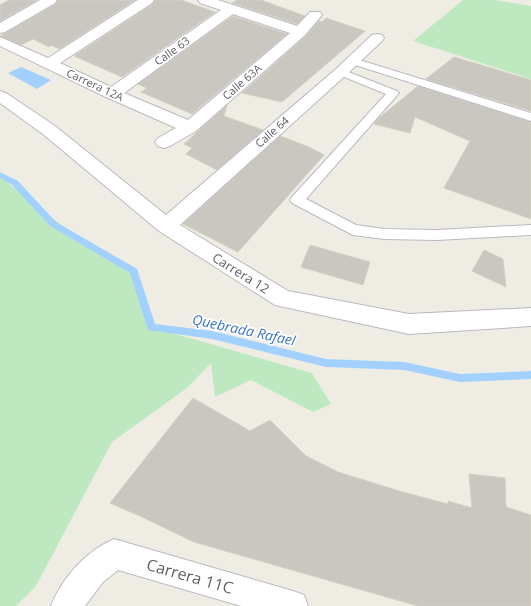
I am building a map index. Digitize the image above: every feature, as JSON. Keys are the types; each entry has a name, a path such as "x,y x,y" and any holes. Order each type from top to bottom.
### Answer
{"street":[{"path":"0,29 50,0"},
{"path":"50,63 147,0"},
{"path":"205,0 300,32"},
{"name":"Calle 63","path":"112,94 231,9"},
{"name":"Calle 63A","path":"164,142 190,127 300,32 315,15"},
{"name":"Calle 64","path":"166,226 377,38"},
{"name":"Carrera 12A","path":"0,41 50,63 112,94 190,127"},
{"name":"Carrera 12","path":"0,96 49,130 166,226 283,299 409,324 531,317"},
{"name":"Carrera 11C","path":"66,606 92,571 114,554 293,606"}],"lane":[{"path":"347,66 531,117"},
{"path":"347,66 393,93 297,200 353,230 384,234 437,235 531,230"}],"green space":[{"path":"463,0 494,0 531,6 531,79 413,41"},
{"path":"0,177 78,238 134,271 151,327 312,373 331,404 313,412 251,380 215,397 211,363 187,388 112,442 36,586 16,606 0,606"}],"water":[{"path":"21,67 51,80 37,89 8,73"}],"building":[{"path":"9,0 37,0 0,21 0,5"},
{"path":"58,0 135,0 59,49 51,45 49,47 33,39 21,45 0,36 56,4"},
{"path":"155,0 181,0 215,12 122,77 74,56 153,4"},
{"path":"237,0 261,0 305,16 297,24 232,3"},
{"path":"233,16 287,34 192,114 141,92 147,88 138,84"},
{"path":"326,18 365,31 282,102 242,93 306,36 319,21 322,22"},
{"path":"454,57 531,80 531,111 426,79"},
{"path":"418,86 531,122 531,219 444,188 470,141 415,117 410,133 374,124 379,118"},
{"path":"227,105 224,116 263,130 217,170 186,154 192,148 184,144"},
{"path":"280,136 309,147 324,155 238,252 183,224"},
{"path":"310,245 370,262 363,285 301,267"},
{"path":"484,250 503,259 506,287 472,271"},
{"path":"193,398 250,431 270,420 306,456 338,472 399,491 448,504 448,501 472,508 469,474 505,478 506,507 531,515 531,606 418,606 194,542 110,503"}],"waterway":[{"name":"Quebrada Rafael","path":"0,175 15,183 53,224 134,271 151,327 212,335 326,363 404,366 460,378 531,375"}]}
